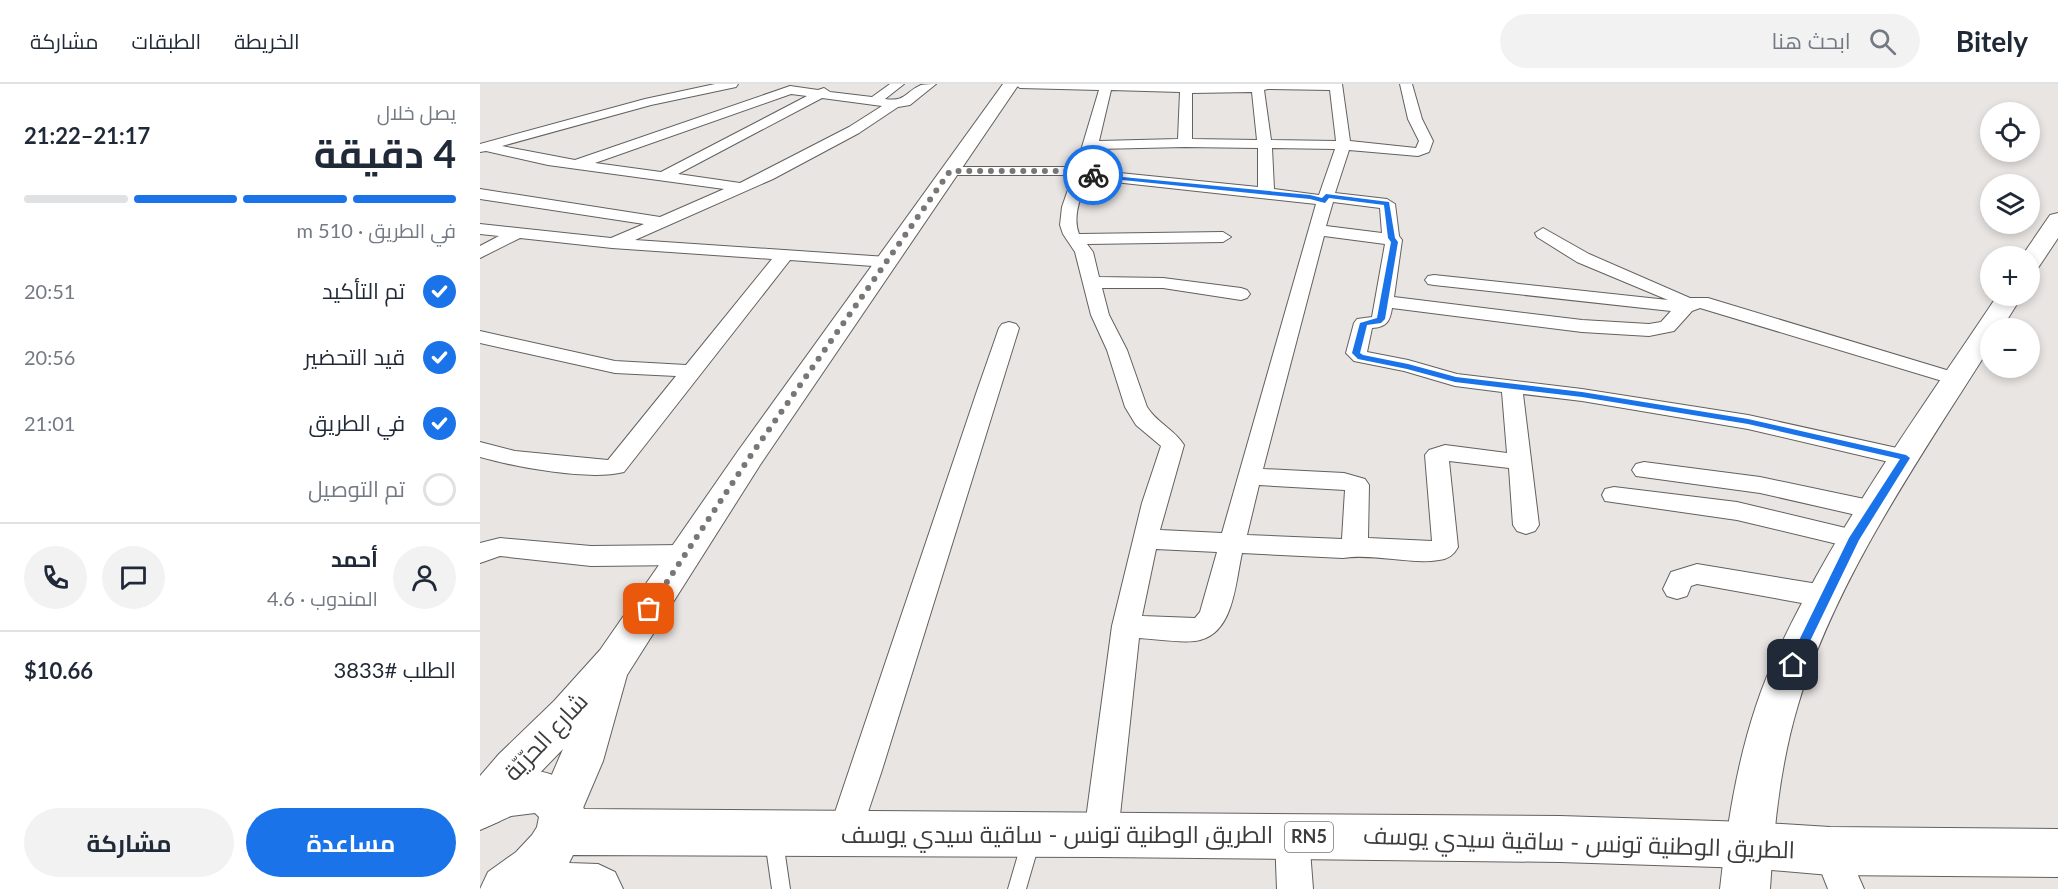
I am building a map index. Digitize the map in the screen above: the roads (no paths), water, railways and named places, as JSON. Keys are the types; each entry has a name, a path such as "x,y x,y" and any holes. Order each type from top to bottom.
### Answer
{"main road":[{"name":"شارع الحرّيّة","path":"482,807 515,768 609,669 756,448 1011,84"},
{"path":"2040,247 2058,220"},
{"path":"1747,867 1776,711 1786,679 1824,596 1864,524 2003,306"},
{"name":"شارع الحرّيّة","path":"509,886 542,860 560,820 609,669"},
{"path":"482,807 505,796 540,792 553,798 560,820"},
{"name":"الطريق الوطنية تونس - ساقية سيدي يوسف","path":"560,820 774,834 1101,834 1560,839 1747,867 1838,870 2058,853"},
{"path":"509,886 598,889"}],"street":[{"path":"484,147 649,102 732,84"},
{"path":"664,176 839,84"},
{"path":"873,102 898,84"},
{"path":"576,165 794,90 894,104 906,102 930,84"},
{"path":"1020,84 1186,89 1258,88 1267,85 1336,85 1343,145 1326,198 1249,476 1213,617 1203,628 1193,630 1126,626"},
{"path":"1091,145 1185,143 1343,145 1410,152 1422,151 1426,141 1415,119 1406,84"},
{"path":"1101,834 1126,626 1154,503 1173,445 1140,414 1117,350 1100,315 1084,252 1075,240 1067,220 1091,145 1106,86"},
{"path":"758,87 781,93"},
{"path":"1258,88 1265,145 1266,192"},
{"path":"1185,143 1186,89"},
{"path":"480,194 658,221 667,220 742,187 854,130 894,104"},
{"path":"548,161 627,132"},
{"path":"484,147 548,161 742,187"},
{"path":"950,171 1082,173 1387,204 1391,238 1394,242 1380,321 1364,323 1356,353 1360,357 1408,366 1455,380 1605,398 1748,422 1906,458"},
{"path":"480,253 570,208"},
{"path":"612,243 658,221"},
{"path":"480,229 612,243 887,262"},
{"path":"1318,230 1391,238"},
{"path":"1543,233 1583,258 1686,305"},
{"path":"1075,240 1223,237"},
{"path":"480,449 529,461 614,467 784,255"},
{"path":"1434,280 1686,305 1707,303 1956,379"},
{"path":"1090,282 1163,283 1241,294"},
{"path":"1383,301 1582,326 1649,330 1668,327 1686,305"},
{"path":"845,833 881,729 955,490 1009,328"},
{"path":"480,337 615,367 689,371"},
{"path":"1512,386 1526,525"},
{"path":"1146,539 1343,549 1353,546 1438,551 1445,547 1437,455 1445,453 1519,462"},
{"path":"1644,470 1762,483 1826,497 1864,524"},
{"path":"1249,476 1355,484 1357,487 1356,540 1353,546"},
{"path":"1614,495 1745,513 1864,524"},
{"path":"487,548 591,556 684,555"},
{"path":"1677,589 1679,580 1683,576 1696,574 1824,596"},
{"path":"1292,837 1295,889"}],"lane":[{"path":"774,834 781,889"},
{"path":"1017,889 1033,834"}]}
